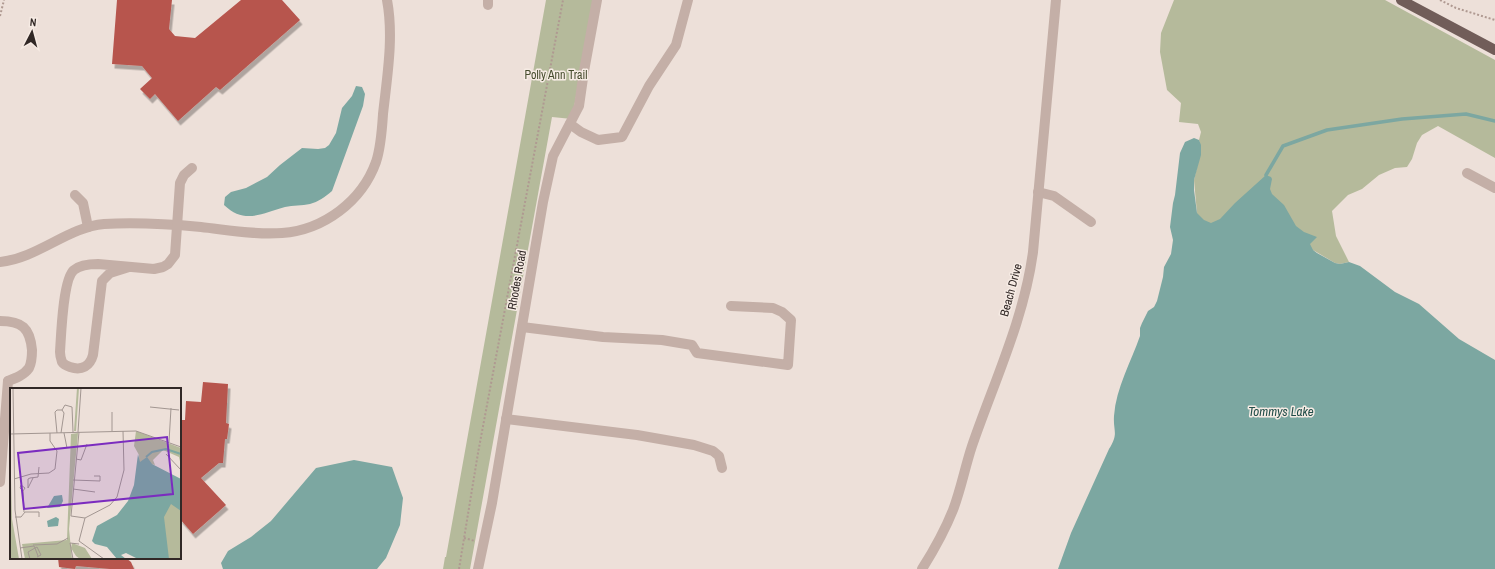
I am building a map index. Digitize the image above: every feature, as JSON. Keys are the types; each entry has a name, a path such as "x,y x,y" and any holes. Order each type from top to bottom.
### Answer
{"main road":[{"path":"1401,0 1495,50"}],"street":[{"path":"0,262 27,256 88,227 97,225 159,224 259,233 291,232 308,228 325,221 342,209 362,188 373,170 381,143 390,30 387,0"},
{"name":"Rhodes Road","path":"478,569 492,503 543,202 554,156 579,106 596,0"},
{"path":"570,124 580,132 598,140 622,137 649,86 676,45 688,0"},
{"name":"Beach Drive","path":"922,569 936,545 953,510 972,446 1006,353 1030,277 1056,0"},
{"path":"129,267 110,273 102,281 93,355 90,362 84,368 80,369 65,365 61,358 60,352 66,288 70,275 74,270 91,264 129,267 154,269 168,264 176,253 177,225 182,178 192,168"},
{"path":"1467,173 1495,188"},
{"path":"1038,192 1054,196 1091,222"},
{"path":"75,195 83,203 88,227"},
{"path":"522,327 603,337 662,340 692,345 697,353 788,365 791,320 782,312 773,308 731,306"},
{"path":"0,321 14,322 23,326 28,331 31,340 32,358 29,367 18,377 4,378 0,482"},
{"path":"506,419 594,429 694,445 712,451 719,456 722,468"}],"path":[{"path":"0,16 4,0"},
{"path":"459,569 480,445 563,0"},
{"path":"1440,0 1456,8 1495,20"}],"green space":[{"name":"Polly Ann Trail","path":"546,0 593,0 572,119 552,117 470,569 443,569 446,557"},
{"path":"1174,0 1385,0 1495,60 1495,158 1438,126 1422,135 1407,167 1395,168 1379,175 1362,189 1348,195 1332,211 1336,236 1349,262 1340,264 1335,263 1313,250 1495,569 1147,569 1197,213 1194,180 1201,150 1199,140 1201,132 1198,124 1179,122 1181,103 1167,90 1160,52 1161,33"}],"water":[{"path":"356,86 362,87 365,94 363,106 332,191 321,199 307,205 285,207 254,216 239,215 224,205 225,197 231,192 246,188 267,177 302,148 318,149 325,148 329,145 336,133 342,108 352,96"},
{"name":"Tommys Lake","path":"1194,138 1199,140 1201,145 1201,155 1194,180 1194,190 1197,213 1204,220 1211,223 1220,219 1266,175 1271,177 1270,189 1272,194 1284,205 1296,226 1304,232 1317,237 1310,244 1313,250 1335,263 1340,264 1349,262 1360,266 1395,292 1419,304 1459,339 1495,360 1495,569 1058,569 1071,533 1115,436 1115,406 1121,385 1140,336 1140,328 1142,323 1148,311 1154,307 1157,301 1164,267 1171,254 1173,240 1170,227 1180,153 1185,142"},
{"path":"354,460 392,467 403,498 400,525 386,558 377,569 223,569 221,563 228,551 251,537 271,521 316,468"}],"building":[{"path":"117,0 172,0 169,29 175,36 195,38 241,0 282,0 300,20 220,90 216,87 178,121 155,94 150,99 140,89 152,78 142,66 112,64"},
{"path":"203,382 228,384 226,423 229,424 227,439 225,439 223,463 219,463 201,478 226,505 193,534 181,520 181,424 182,420 185,420 186,401 201,402"},
{"path":"58,559 127,559 131,562 134,569 110,569 76,566 75,569 59,567"}],"waterway":[{"path":"1266,175 1283,146 1327,130 1402,119 1466,114 1495,121"}]}
